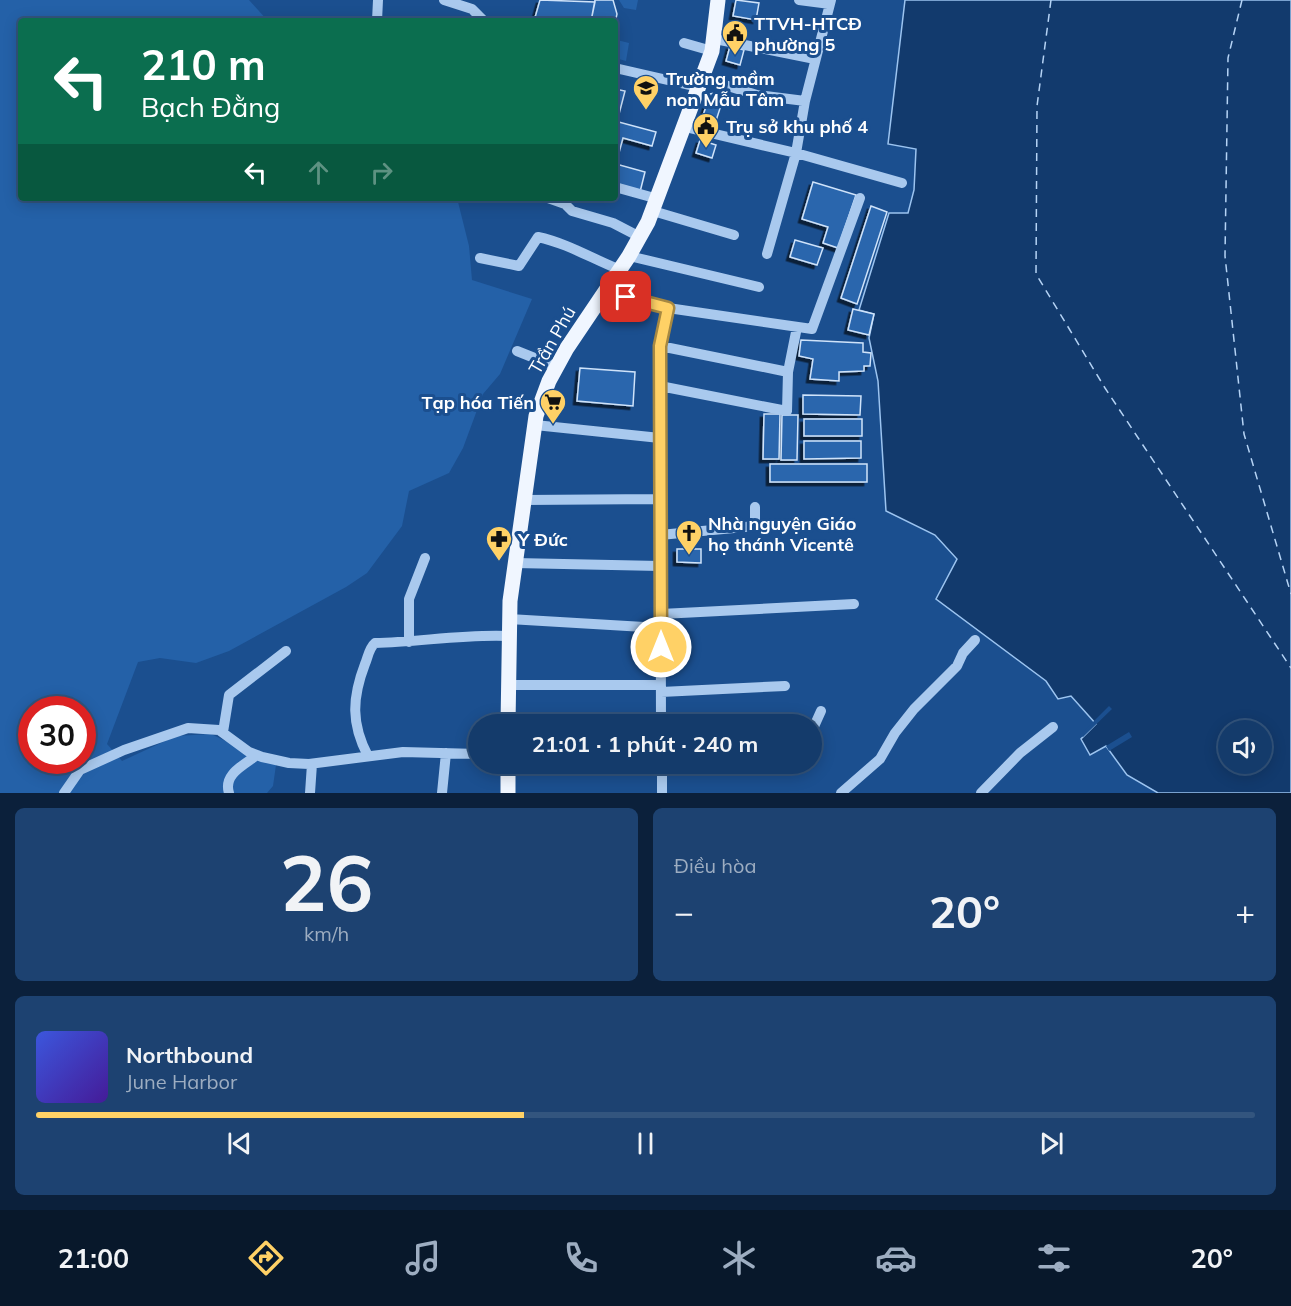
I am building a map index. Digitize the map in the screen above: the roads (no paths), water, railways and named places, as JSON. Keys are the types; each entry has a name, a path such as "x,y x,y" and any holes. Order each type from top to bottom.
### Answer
{"main road":[{"name":"Trần Phú","path":"508,714 509,619 535,425 549,381 582,324 629,256 656,205 713,45 718,0"},
{"path":"508,774 508,793"}],"street":[{"path":"377,18 378,0"},
{"path":"446,0 469,3 482,18"},
{"path":"767,254 796,153 805,101 831,2 799,0"},
{"path":"684,43 815,58"},
{"path":"618,69 758,95 805,101"},
{"path":"685,127 796,153 902,183"},
{"path":"618,188 734,236"},
{"path":"606,292 668,308 812,329 860,198"},
{"path":"556,201 565,204 572,211 613,223 640,237"},
{"path":"480,258 519,266 538,237 564,243 572,250 618,269"},
{"path":"629,256 759,287"},
{"path":"661,714 660,346 668,308"},
{"path":"660,386 787,411 788,372 797,327"},
{"path":"660,346 788,372"},
{"path":"517,351 557,367"},
{"path":"535,425 660,438"},
{"path":"524,500 660,499"},
{"path":"660,535 755,526 755,507"},
{"path":"409,642 409,599 425,558"},
{"path":"515,563 660,566"},
{"path":"661,614 854,604"},
{"path":"509,619 661,628"},
{"path":"368,756 360,741 353,710 372,646 382,643 467,636 508,636"},
{"path":"841,793 880,759 908,717 957,666 963,653 975,640"},
{"path":"223,732 229,695 286,651"},
{"path":"507,685 661,689 785,686"},
{"path":"981,793 1020,753 1053,727"},
{"path":"64,793 80,770 161,735 199,728 223,732 257,755 289,763 312,764 403,752 468,754"},
{"path":"442,793 446,753"},
{"path":"229,793 227,786 231,775 257,755"},
{"path":"310,793 312,764"},
{"path":"662,774 662,793"}],"place":[{"name":"TTVH-HTCĐ phường 5","path":"735,56"},
{"name":"Trường mầm non Mẫu Tâm","path":"646,111"},
{"name":"Trụ sở khu phố 4","path":"706,149"},
{"name":"Tạp hóa Tiến","path":"553,425"},
{"name":"Nhà nguyện Giáo họ thánh Vicentê","path":"689,556"},
{"name":"Y Đức","path":"499,562"}]}
